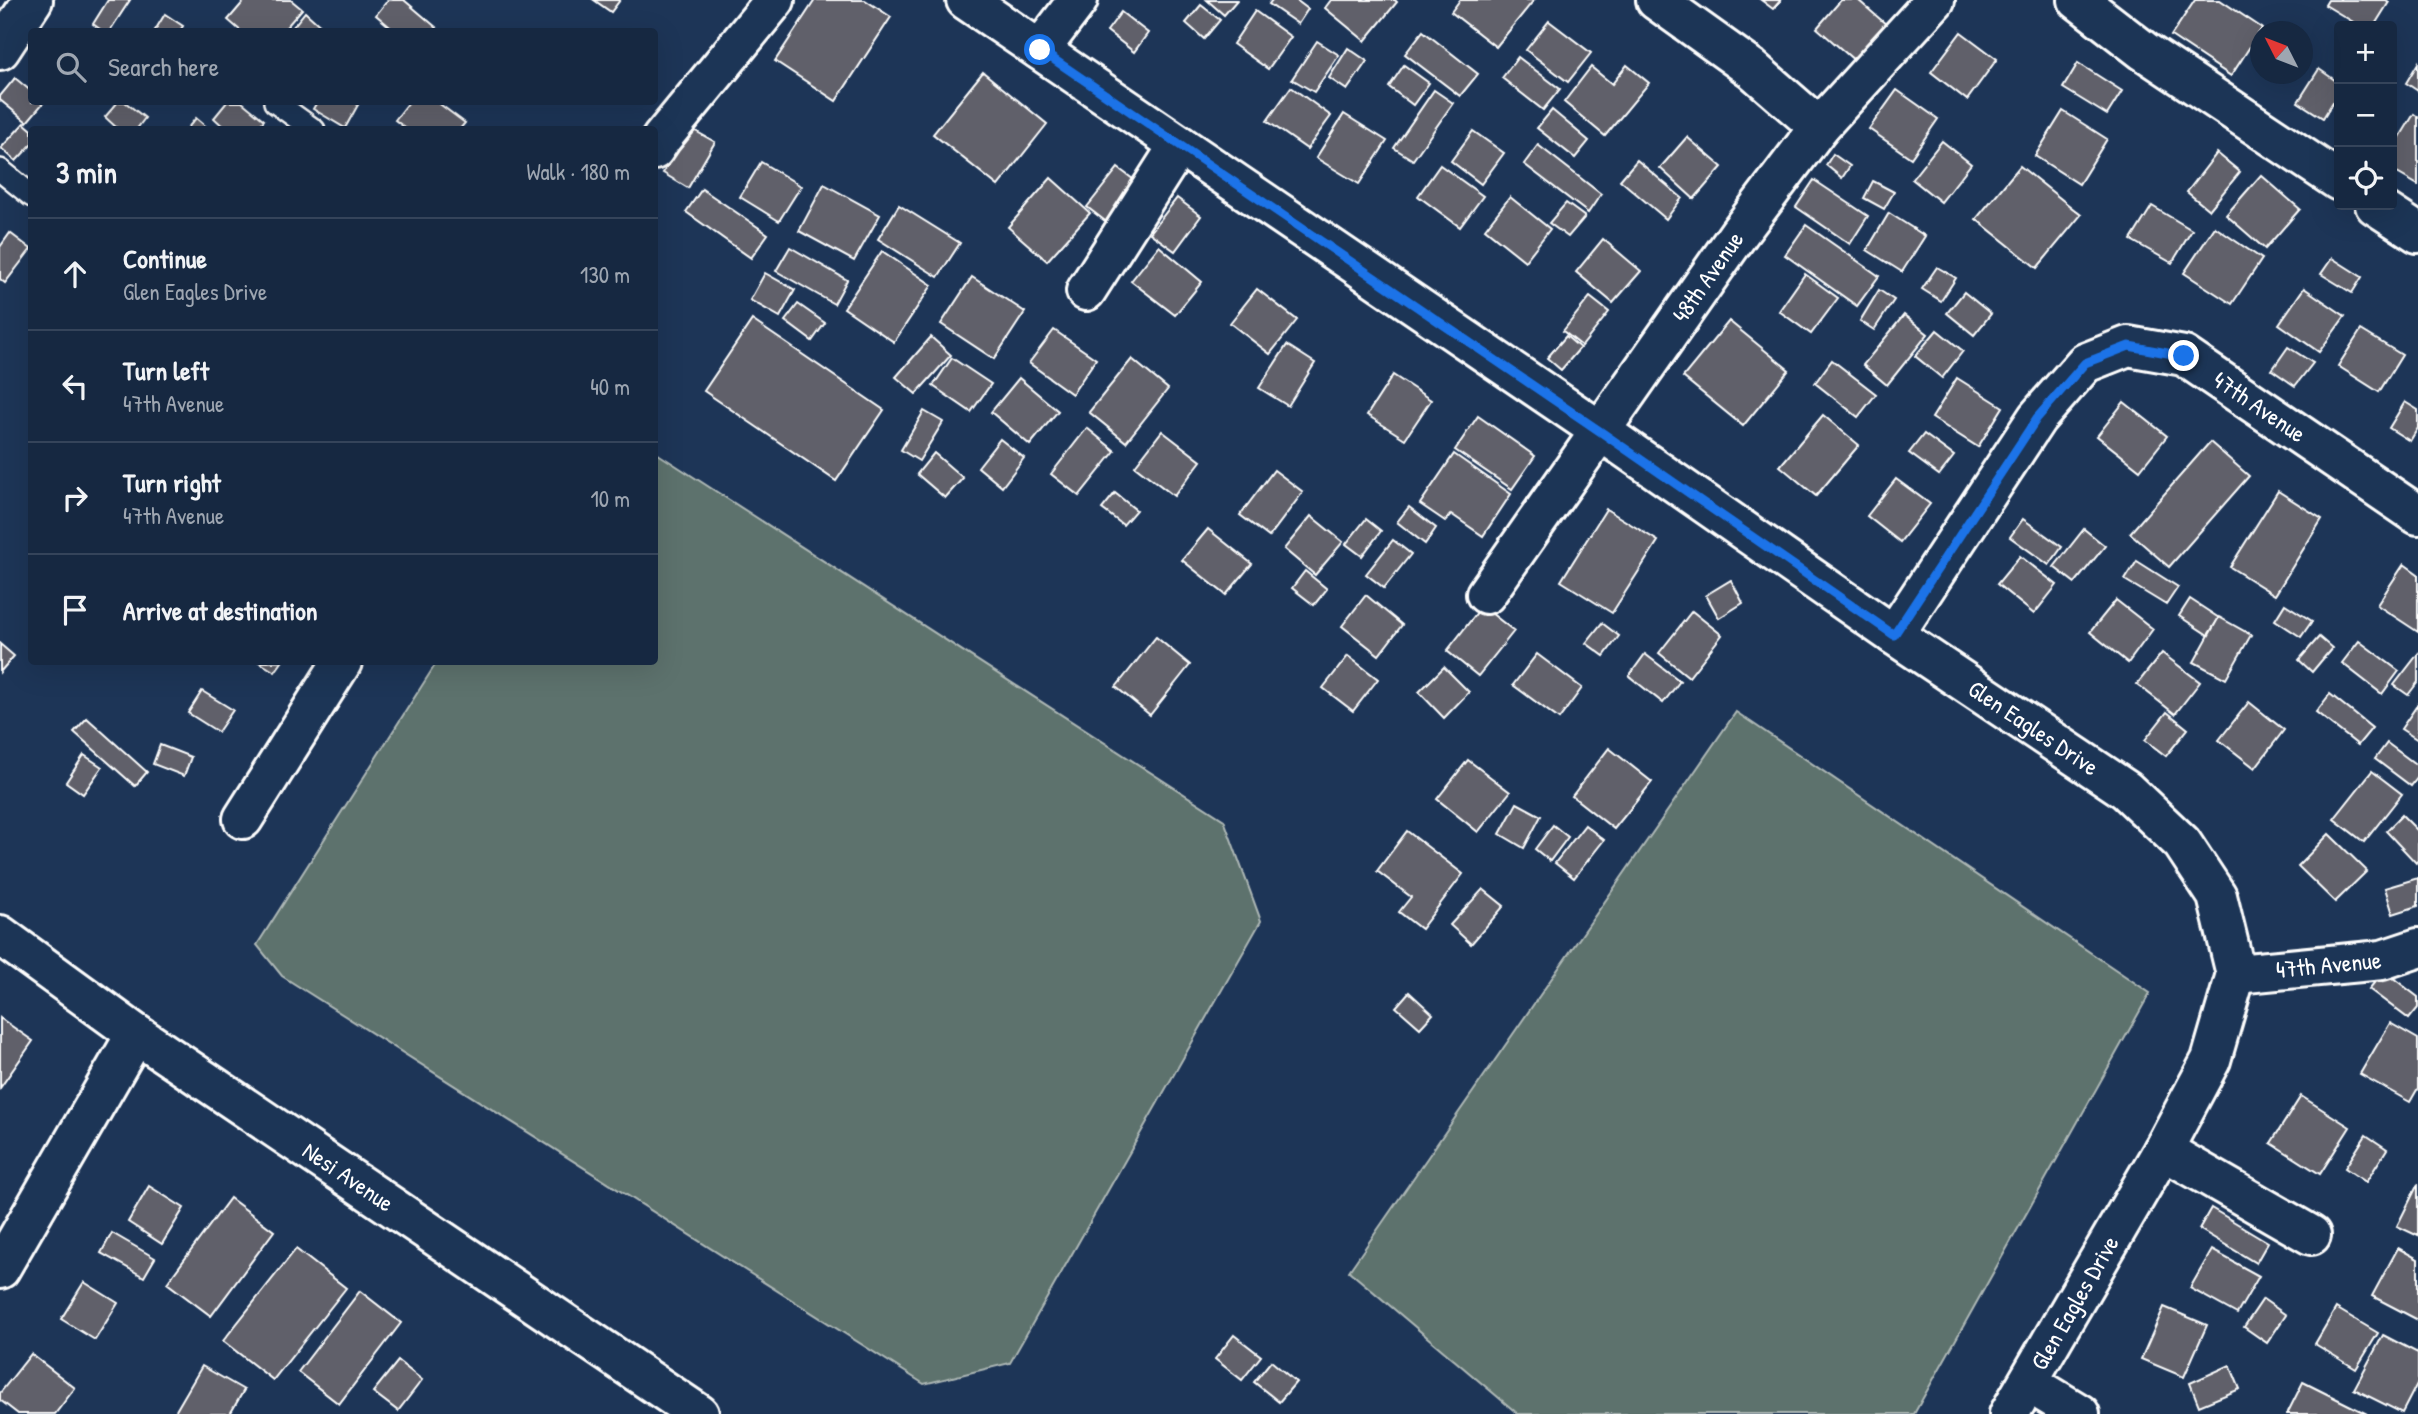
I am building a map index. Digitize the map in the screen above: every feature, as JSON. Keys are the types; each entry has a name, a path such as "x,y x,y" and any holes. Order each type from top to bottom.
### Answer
{"street":[{"path":"0,50 33,0"},
{"path":"658,144 775,0"},
{"name":"Glen Eagles Drive","path":"966,0 1894,635 2126,790 2182,843 2217,897 2236,974 2211,1060 2009,1414"},
{"path":"1040,50 1078,0"},
{"path":"1656,0 1751,68 1819,127"},
{"name":"48th Avenue","path":"1601,432 1739,233 1819,127 1935,0"},
{"path":"2078,0 2144,51 2334,178"},
{"path":"1086,291 1179,145"},
{"path":"2383,210 2418,233"},
{"name":"47th Avenue","path":"1894,635 2037,418 2085,363 2129,346 2184,356 2418,515"},
{"path":"1486,594 1601,432"},
{"path":"243,819 340,665"},
{"name":"Nesi Avenue","path":"0,934 136,1034 699,1414"},
{"name":"47th Avenue","path":"2236,974 2382,960 2418,948"},
{"path":"0,1269 136,1034"},
{"path":"2162,1150 2311,1235"},
{"name":"Glen Eagles Drive","path":"2029,1382 2080,1414"}],"lane":[{"path":"279,105 308,126"},
{"path":"0,170 28,193"}],"green space":[{"path":"658,454 1224,820 1261,921 1010,1363 924,1384 282,976 257,945 435,665 658,665"},
{"path":"1736,712 2150,993 1914,1414 1518,1414 1349,1271"}],"building":[{"path":"108,0 130,0 112,28 98,28 93,24"},
{"path":"245,0 291,0 302,9 285,28 237,28 228,20"},
{"path":"388,0 404,0 437,28 391,28 376,15"},
{"path":"594,0 620,0 611,12"},
{"path":"815,0 865,0 891,17 836,101 775,61"},
{"path":"1207,0 1237,0 1224,15"},
{"path":"1272,0 1296,0 1308,9 1298,24 1269,4"},
{"path":"1331,0 1397,2 1365,41 1325,8"},
{"path":"1460,0 1534,0 1496,47 1451,12"},
{"path":"1761,0 1781,0 1773,9"},
{"path":"1841,0 1858,0 1887,25 1855,61 1817,28"},
{"path":"2195,0 2220,0 2252,21 2250,47 2231,76 2171,36"},
{"path":"2328,0 2389,2 2377,21 2352,21 2325,5"},
{"path":"1201,5 1220,20 1204,39 1186,23"},
{"path":"1255,11 1291,37 1268,69 1233,44"},
{"path":"305,12 323,28 292,28"},
{"path":"1121,12 1148,33 1134,52 1107,31"},
{"path":"165,14 183,26 182,28 156,28"},
{"path":"1549,21 1591,53 1568,82 1526,50"},
{"path":"1423,31 1478,74 1460,96 1405,54"},
{"path":"1961,32 1997,59 1967,100 1931,72"},
{"path":"1317,41 1339,55 1314,92 1292,79"},
{"path":"1348,48 1367,61 1347,90 1329,78"},
{"path":"1518,57 1560,89 1543,110 1502,78"},
{"path":"2078,63 2122,91 2107,115 2063,88"},
{"path":"2418,63 2418,91 2406,83"},
{"path":"1404,65 1429,83 1413,105 1389,87"},
{"path":"1627,65 1649,83 1605,136 1564,102 1591,67 1612,84"},
{"path":"2319,69 2334,80 2334,100 2323,118 2298,102 2309,84 2313,84"},
{"path":"983,72 1047,124 998,186 933,134"},
{"path":"15,78 28,89 28,105 41,105 27,122 0,100 0,96"},
{"path":"1291,87 1331,116 1307,149 1267,121"},
{"path":"1434,90 1453,103 1413,160 1394,148"},
{"path":"1897,90 1938,119 1911,158 1869,129"},
{"path":"115,105 129,105 145,118 139,126 115,126 105,117"},
{"path":"225,105 246,105 264,120 259,126 223,126 214,118"},
{"path":"315,105 358,105 346,126 313,109"},
{"path":"407,105 441,105 465,123 462,126 403,126 395,120"},
{"path":"1552,110 1589,141 1575,158 1537,128"},
{"path":"2063,111 2107,139 2079,184 2035,156"},
{"path":"1344,114 1387,141 1359,184 1316,158"},
{"path":"2414,114 2418,117 2418,185 2397,173 2397,142"},
{"path":"196,118 205,126 189,126"},
{"path":"24,123 28,126 28,148 16,161 1,148"},
{"path":"690,128 715,142 688,188 663,173"},
{"path":"1473,131 1504,153 1481,184 1451,161"},
{"path":"1687,137 1722,167 1694,199 1660,168"},
{"path":"1942,141 1971,164 1941,202 1912,179"},
{"path":"1538,145 1601,194 1588,213 1524,164"},
{"path":"2217,153 2240,172 2209,210 2187,192"},
{"path":"1833,154 1850,166 1842,178 1826,165"},
{"path":"1637,160 1682,198 1666,219 1620,180"},
{"path":"761,162 801,186 779,221 740,197"},
{"path":"1440,165 1483,196 1460,227 1418,196"},
{"path":"2020,166 2081,215 2037,268 1976,219"},
{"path":"1118,168 1145,188 1113,227 1087,207"},
{"path":"2261,175 2300,209 2265,249 2226,215"},
{"path":"1051,178 1090,213 1047,261 1008,227"},
{"path":"1814,180 1868,216 1850,244 1796,207"},
{"path":"1873,181 1894,192 1884,209 1864,198"},
{"path":"824,184 880,215 854,261 799,231"},
{"path":"702,189 768,234 751,258 686,212"},
{"path":"1510,197 1550,229 1525,261 1485,229"},
{"path":"1177,198 1201,216 1175,251 1150,233"},
{"path":"1566,203 1585,217 1568,237 1549,223"},
{"path":"899,205 960,243 938,277 878,239"},
{"path":"2152,206 2192,230 2172,263 2131,240"},
{"path":"1889,213 1925,236 1902,272 1867,250"},
{"path":"1806,225 1879,276 1857,306 1785,255"},
{"path":"2215,227 2262,259 2232,304 2184,273"},
{"path":"10,233 28,247 28,253 5,283 0,279 0,247"},
{"path":"1603,239 1641,271 1613,303 1576,272"},
{"path":"1159,246 1202,282 1175,315 1131,281"},
{"path":"790,247 847,280 834,304 776,271"},
{"path":"882,251 932,285 894,342 844,308"},
{"path":"2332,258 2362,277 2352,293 2321,274"},
{"path":"1937,267 1956,278 1941,301 1922,289"},
{"path":"765,273 795,290 780,317 750,300"},
{"path":"1805,274 1838,298 1811,334 1779,311"},
{"path":"972,277 1025,312 994,359 941,324"},
{"path":"2304,288 2345,316 2319,352 2279,324"},
{"path":"1257,289 1297,320 1270,354 1230,323"},
{"path":"1879,290 1894,300 1874,330 1860,321"},
{"path":"1964,292 1991,314 1974,335 1947,313"},
{"path":"1590,297 1609,312 1582,346 1563,331"},
{"path":"798,304 825,323 812,341 785,321"},
{"path":"1904,315 1928,334 1887,385 1863,365"},
{"path":"752,320 884,410 836,481 704,391"},
{"path":"1729,321 1789,370 1743,426 1683,377"},
{"path":"1054,330 1096,359 1072,394 1029,363"},
{"path":"1937,330 1963,351 1942,378 1915,356"},
{"path":"2361,330 2402,355 2379,392 2338,366"},
{"path":"1566,336 1580,348 1561,370 1547,358"},
{"path":"931,337 951,355 916,394 896,377"},
{"path":"1287,345 1315,363 1288,406 1259,388"},
{"path":"2288,347 2313,363 2295,386 2272,370"},
{"path":"952,358 991,384 971,412 933,386"},
{"path":"1132,359 1168,389 1126,442 1089,412"},
{"path":"1832,360 1876,394 1858,417 1815,383"},
{"path":"1393,375 1431,400 1405,439 1367,415"},
{"path":"1019,378 1058,411 1030,445 991,412"},
{"path":"1957,378 2003,407 1978,447 1932,418"},
{"path":"2124,402 2167,436 2140,470 2097,436"},
{"path":"2405,402 2418,410 2418,428 2410,441 2389,428"},
{"path":"924,411 943,422 919,461 901,450"},
{"path":"1823,415 1859,445 1816,496 1780,466"},
{"path":"1478,416 1535,456 1512,489 1455,450"},
{"path":"1087,428 1115,451 1079,496 1051,474"},
{"path":"1162,431 1201,461 1174,496 1135,466"},
{"path":"1924,434 1954,456 1939,475 1909,453"},
{"path":"1000,439 1024,458 1002,487 978,467"},
{"path":"2210,442 2249,476 2169,567 2130,533"},
{"path":"934,453 963,478 945,498 917,474"},
{"path":"1454,454 1511,494 1483,536 1451,514 1445,521 1420,504"},
{"path":"1274,470 1303,492 1269,537 1240,515"},
{"path":"1896,479 1930,504 1900,542 1867,516"},
{"path":"2278,491 2322,519 2275,595 2230,567"},
{"path":"1115,493 1136,510 1123,525 1102,509"},
{"path":"1409,507 1436,528 1425,544 1397,522"},
{"path":"1606,509 1658,541 1612,613 1561,581"},
{"path":"1311,516 1343,542 1315,575 1284,549"},
{"path":"1366,519 1381,531 1362,556 1346,544"},
{"path":"2023,519 2062,547 2049,565 2010,537"},
{"path":"1208,529 1252,564 1226,595 1182,560"},
{"path":"2084,529 2105,546 2075,583 2054,567"},
{"path":"1393,540 1411,554 1384,588 1366,574"},
{"path":"2020,556 2057,585 2034,614 1997,584"},
{"path":"2137,561 2178,587 2166,605 2125,580"},
{"path":"2404,564 2418,574 2418,632 2377,605"},
{"path":"1305,571 1327,589 1314,605 1292,588"},
{"path":"1731,580 1743,603 1719,618 1706,595"},
{"path":"1366,595 1402,625 1379,655 1342,626"},
{"path":"2190,599 2219,618 2208,635 2179,616"},
{"path":"2116,600 2153,629 2128,663 2090,632"},
{"path":"2285,604 2312,621 2301,637 2275,620"},
{"path":"1482,606 1514,631 1478,676 1447,651"},
{"path":"1692,611 1722,635 1689,677 1659,653"},
{"path":"2219,617 2251,635 2226,679 2194,662"},
{"path":"1602,623 1619,636 1604,656 1586,643"},
{"path":"1156,637 1190,665 1150,715 1116,687"},
{"path":"2319,637 2332,648 2312,672 2299,660"},
{"path":"2359,641 2399,671 2382,694 2342,663"},
{"path":"0,644 14,656 0,672"},
{"path":"2162,653 2200,682 2175,714 2137,684"},
{"path":"1537,654 1582,688 1559,719 1513,685"},
{"path":"1645,654 1680,681 1663,703 1629,676"},
{"path":"2418,654 2418,682 2408,695 2394,685"},
{"path":"1348,656 1378,679 1353,711 1323,688"},
{"path":"264,665 280,665 275,672"},
{"path":"1444,667 1469,692 1444,718 1419,692"},
{"path":"202,691 233,710 218,732 188,713"},
{"path":"2330,694 2372,728 2358,745 2316,712"},
{"path":"2249,702 2284,730 2255,768 2219,740"},
{"path":"2418,704 2418,740 2401,729"},
{"path":"2167,712 2188,729 2166,756 2145,740"},
{"path":"87,718 147,772 135,786 74,732"},
{"path":"2387,743 2418,766 2418,777 2411,786 2375,759"},
{"path":"160,745 191,757 184,776 153,764"},
{"path":"1609,748 1652,782 1614,829 1572,796"},
{"path":"84,755 102,767 83,794 66,782"},
{"path":"1468,760 1510,792 1478,832 1437,799"},
{"path":"2372,771 2402,794 2364,842 2334,819"},
{"path":"1517,803 1541,816 1524,848 1500,834"},
{"path":"2402,815 2418,831 2416,863 2386,831"},
{"path":"1553,825 1568,837 1550,861 1535,849"},
{"path":"1585,825 1604,840 1574,878 1555,863"},
{"path":"1407,831 1463,874 1421,929 1399,912 1411,897 1377,871"},
{"path":"2329,834 2367,871 2335,902 2298,866"},
{"path":"2418,878 2418,906 2393,914 2385,888"},
{"path":"1483,889 1504,906 1471,944 1450,925"},
{"path":"2384,971 2418,997 2418,1008 2409,1019 2369,989"},
{"path":"1409,992 1433,1014 1420,1028 1396,1007"},
{"path":"0,1018 33,1041 0,1088"},
{"path":"2390,1023 2418,1039 2418,1088 2410,1102 2360,1074"},
{"path":"2301,1096 2350,1127 2320,1174 2271,1143"},
{"path":"2366,1135 2387,1149 2366,1182 2345,1168"},
{"path":"2418,1184 2418,1236 2397,1226"},
{"path":"149,1186 184,1208 162,1244 128,1222"},
{"path":"230,1198 274,1231 211,1316 167,1283"},
{"path":"2211,1208 2268,1242 2256,1263 2199,1229"},
{"path":"112,1233 155,1258 144,1277 101,1253"},
{"path":"2398,1248 2418,1259 2418,1320 2372,1296"},
{"path":"296,1249 346,1288 273,1380 223,1341"},
{"path":"2212,1250 2259,1276 2237,1314 2190,1288"},
{"path":"84,1282 118,1303 95,1340 61,1319"},
{"path":"360,1291 401,1323 339,1404 298,1372"},
{"path":"2263,1299 2286,1315 2267,1343 2244,1327"},
{"path":"2164,1307 2207,1325 2184,1377 2141,1359"},
{"path":"2336,1308 2378,1333 2356,1369 2315,1344"},
{"path":"1234,1335 1261,1356 1242,1380 1215,1359"},
{"path":"2383,1335 2418,1353 2418,1382 2402,1413 2354,1389"},
{"path":"31,1354 75,1388 55,1414 18,1414 0,1400 0,1393"},
{"path":"398,1361 422,1380 398,1411 373,1392"},
{"path":"1271,1361 1296,1382 1279,1402 1254,1382"},
{"path":"2230,1365 2240,1389 2199,1406 2190,1383"},
{"path":"202,1366 244,1390 230,1414 174,1414"},
{"path":"2303,1382 2367,1414 2287,1414"}],"route":[{"path":"1040,50 1894,635 2037,418 2085,363 2129,346 2184,356"}]}
